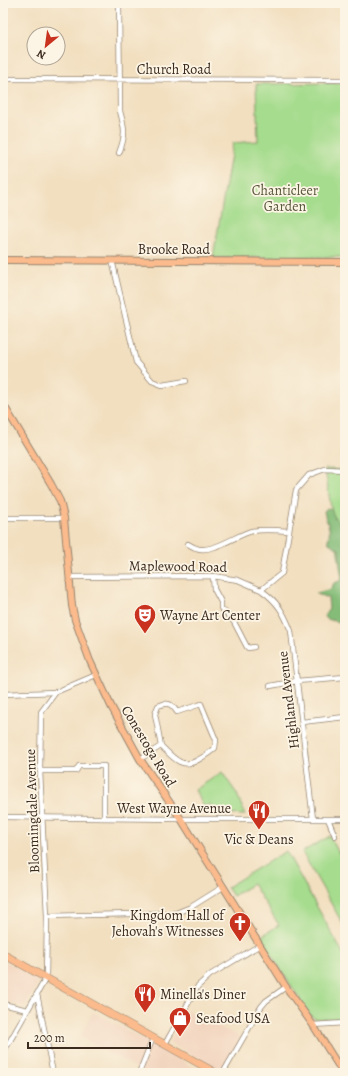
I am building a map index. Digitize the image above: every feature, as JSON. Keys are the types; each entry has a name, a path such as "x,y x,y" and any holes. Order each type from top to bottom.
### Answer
{"highway":[{"path":"3,954 216,1073"}],"main road":[{"name":"Brooke Road","path":"3,260 345,262"},
{"name":"Conestoga Road","path":"3,404 55,491 62,506 75,620 90,661 111,706 140,759 181,819 286,987 313,1025 343,1073"}],"street":[{"path":"119,3 120,111 125,139 119,153"},
{"name":"Church Road","path":"3,79 345,80"},
{"path":"112,260 136,362 152,380 162,385 186,381"},
{"path":"261,590 282,573 296,490 309,475 325,469 345,470"},
{"path":"3,518 64,518"},
{"path":"188,544 197,549 207,548 217,546 254,531 289,531"},
{"path":"213,576 214,589 221,602 221,608 234,622 247,647 254,647"},
{"name":"Maplewood Road","path":"69,577 213,576 238,580 261,590"},
{"name":"Highland Avenue","path":"261,590 273,599 284,613 291,631 314,819"},
{"path":"3,694 56,692 96,675"},
{"path":"270,686 297,681 345,677"},
{"name":"Bloomingdale Avenue","path":"46,978 47,916 40,772 41,712 56,692"},
{"path":"170,704 173,705 177,712 201,704 216,740 215,748 205,756 188,764 176,760 161,746 155,714 158,706 170,704"},
{"path":"302,722 345,717"},
{"path":"140,759 161,746"},
{"path":"40,772 76,771 79,766 104,766 104,818"},
{"name":"West Wayne Avenue","path":"3,817 345,819"},
{"path":"328,819 335,836"},
{"path":"47,916 176,913 191,907 223,887"},
{"path":"165,1044 198,986 210,976 260,945"},
{"path":"3,1053 46,978"},
{"path":"223,1073 261,1007 266,1001 286,987"},
{"path":"37,994 52,1073"},
{"path":"3,1004 27,1010"},
{"path":"313,1025 345,1023"},
{"path":"139,1073 153,1038"}],"shaded area":[{"path":"3,960 40,980 24,1007 3,1001"},
{"path":"186,1011 240,1037 221,1071 169,1042"},
{"path":"93,1012 184,1061 184,1063 201,1073 141,1073 142,1071 80,1037"}],"green space":[{"name":"Chanticleer Garden","path":"345,83 345,257 213,258 233,143 258,141 256,84"},
{"path":"325,469 345,470 345,599"},
{"path":"327,508 331,509 335,518 339,522 345,522 345,624 328,619 324,616 329,609 328,598 317,594 331,589 334,583 340,581 343,577 339,549 329,543 328,540 329,528 324,511"},
{"path":"222,772 237,794 245,815 218,814 210,804 204,807 195,790"},
{"path":"330,836 345,865 345,928 302,852"},
{"path":"286,851 345,957 345,1019 315,1019 310,1015 260,937 279,925 253,884 233,896 227,887"}],"place":[{"name":"Wayne Art Center","path":"145,634"},
{"name":"Vic & Deans","path":"259,830"},
{"name":"Kingdom Hall of Jehovah's Witnesses","path":"240,942"},
{"name":"Minella's Diner","path":"145,1014"},
{"name":"Seafood USA","path":"180,1038"}]}
